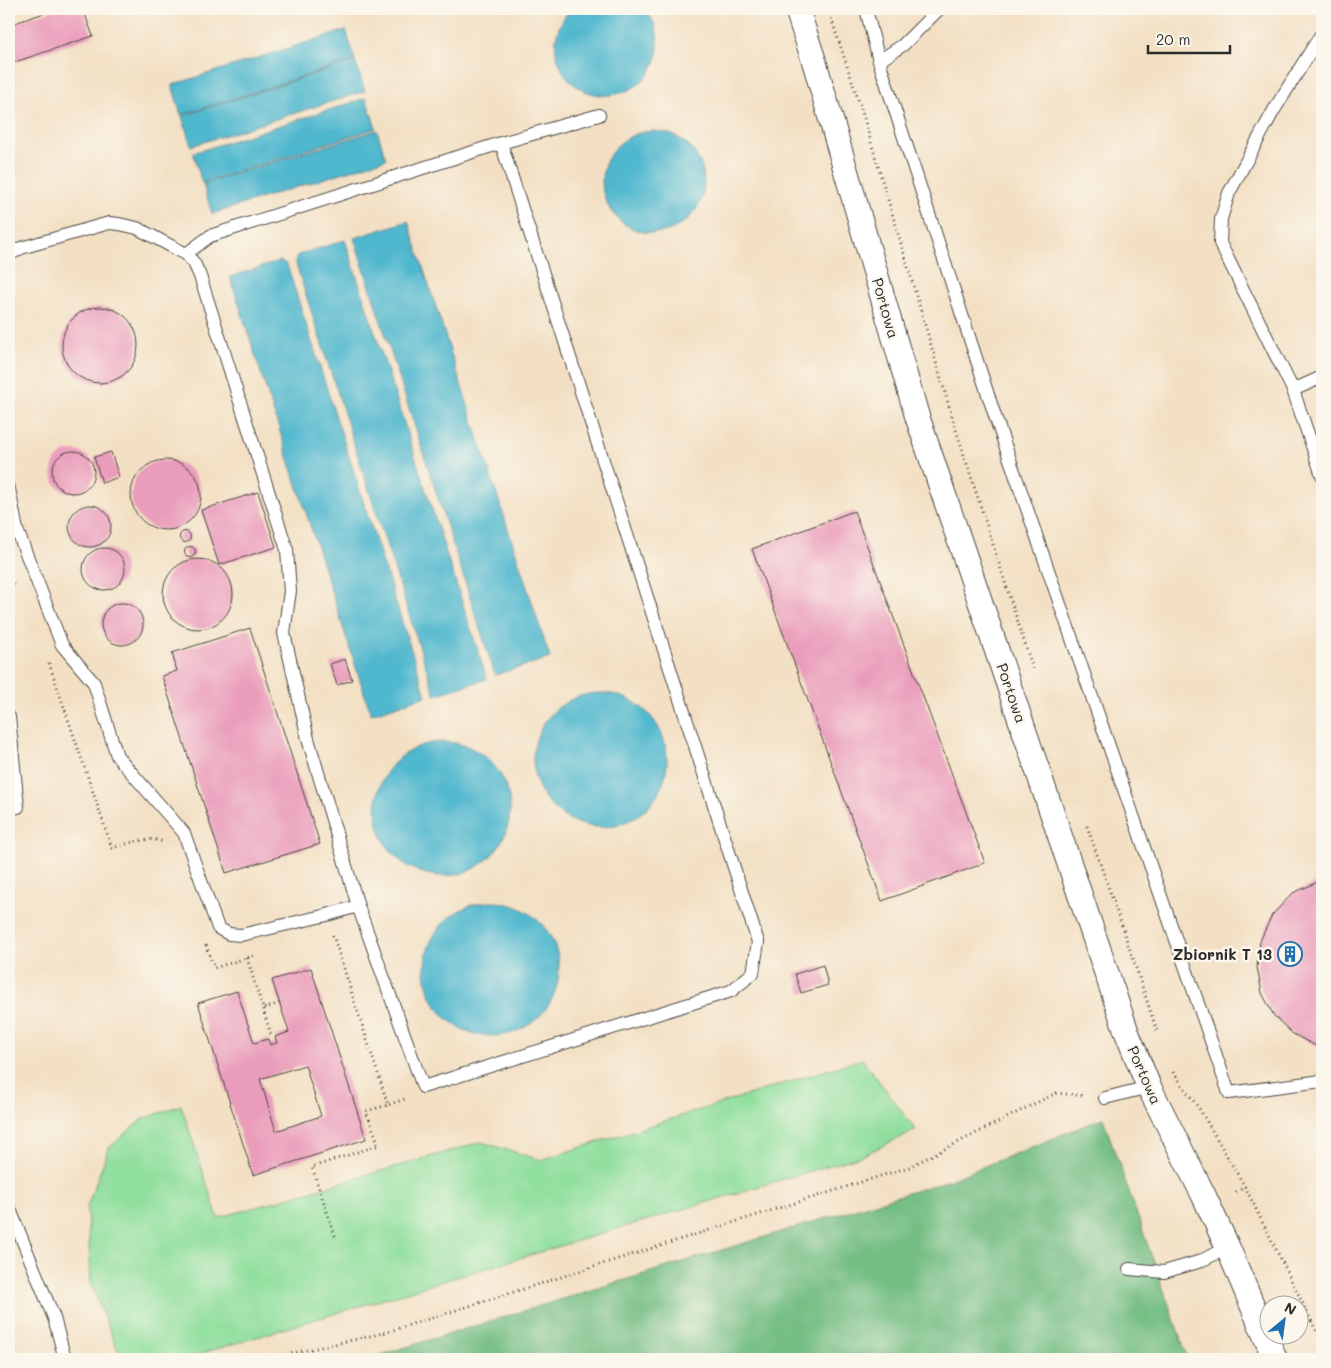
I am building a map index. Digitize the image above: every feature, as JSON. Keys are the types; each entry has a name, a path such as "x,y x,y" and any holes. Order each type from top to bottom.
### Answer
{"street":[{"name":"Portowa","path":"797,9 814,61 917,416 1127,1033 1149,1087 1228,1248 1275,1359"}],"lane":[{"path":"866,9 878,61 997,422 1229,1093 1322,1081"},
{"path":"878,61 902,45 939,9"},
{"path":"1322,33 1269,118 1228,193 1221,219 1220,243 1292,390 1322,475"},
{"path":"186,254 210,236 501,143 599,115"},
{"path":"9,254 21,248 109,223 137,228 186,254 194,263 200,276 287,550 290,591 284,633 308,739 358,906 423,1087 731,992 753,973 758,942 501,143"},
{"path":"1292,390 1322,377"},
{"path":"9,489 13,531 62,645 94,683 117,756 184,833 218,928 229,934 240,935 358,906"},
{"path":"9,717 18,807 9,808"},
{"path":"1105,1098 1149,1087"},
{"path":"9,1208 54,1318 66,1359"},
{"path":"1129,1269 1164,1272 1198,1262 1228,1248"}],"path":[{"path":"828,9 860,104 957,433 1036,677"},
{"path":"1086,825 1159,1038"},
{"path":"334,935 388,1105"},
{"path":"247,958 271,1035"},
{"path":"262,1009 280,1003"},
{"path":"1171,1069 1200,1110 1245,1187 1322,1342"},
{"path":"335,1236 312,1167 379,1145 366,1110 415,1096 423,1087"},
{"path":"267,1359 384,1333 909,1167 1056,1093 1105,1098"},
{"path":"1236,1192 1245,1187"},
{"path":"1308,1323 1312,1321"}],"green space":[{"path":"862,1059 916,1130 861,1156 183,1359 129,1359 117,1349 91,1284 87,1207 109,1148 141,1120 181,1105 218,1218 481,1142 541,1160"},
{"path":"1103,1118 1188,1359 367,1359 950,1180"}],"water":[{"path":"570,9 644,9 654,24 658,40 658,51 654,65 648,75 639,84 617,94 593,94 571,82 562,70 556,48 559,28"},
{"path":"346,30 355,60 181,115 172,85"},
{"path":"355,61 365,91 191,146 182,116"},
{"path":"366,98 376,128 202,183 193,153"},
{"path":"377,130 386,159 212,214 203,184"},
{"path":"653,131 673,135 689,146 700,162 704,182 700,202 689,218 673,229 653,233 633,229 617,218 606,202 602,182 606,162 617,146 633,135"},
{"path":"408,221 550,658 495,675 354,238"},
{"path":"345,240 487,679 435,695 295,261 298,255"},
{"path":"280,261 287,265 426,696 371,714 230,277"},
{"path":"600,693 626,698 648,712 662,734 667,760 662,786 648,808 626,822 600,827 574,822 552,808 538,786 533,760 538,734 552,712 574,698"},
{"path":"443,742 469,747 491,761 505,783 510,809 505,835 491,857 469,871 443,876 417,871 395,857 381,835 376,809 381,783 395,761 417,747"},
{"path":"492,902 518,907 540,921 554,943 559,969 554,995 540,1017 518,1031 492,1036 466,1031 444,1017 430,995 425,969 430,943 444,921 466,907"}],"building":[{"path":"56,9 83,9 93,36 9,64 9,25"},
{"path":"93,307 107,307 121,313 132,324 138,338 135,360 127,372 107,383 93,383 79,377 68,366 62,352 62,338 68,324 79,313"},
{"path":"69,451 77,451 88,457 94,472 88,487 77,493 69,493 58,487 52,476 52,468 58,457"},
{"path":"111,452 119,477 102,483 94,457"},
{"path":"166,460 179,463 191,470 198,482 201,495 198,508 191,520 179,527 166,530 153,527 141,520 134,508 131,495 134,482 141,470 153,463"},
{"path":"258,492 276,547 219,565 201,510"},
{"path":"86,505 94,505 105,511 111,526 105,541 94,547 86,547 75,541 69,530 69,522 75,511"},
{"path":"854,511 985,863 882,901 752,549"},
{"path":"183,532 187,532 190,537 189,541 183,542 180,539 180,535"},
{"path":"188,547 192,547 195,552 194,556 188,557 185,554 185,550"},
{"path":"100,548 108,548 119,554 125,569 119,584 108,590 100,590 89,584 83,573 83,565 89,554"},
{"path":"198,559 211,562 223,569 230,581 233,594 230,607 223,619 211,626 198,629 185,626 173,619 166,607 163,594 166,581 173,569 185,562"},
{"path":"118,603 126,603 137,609 143,624 137,639 126,645 118,645 107,639 101,628 101,620 107,609"},
{"path":"250,628 320,844 226,873 162,676 177,671 172,653"},
{"path":"345,659 352,680 337,685 330,664"},
{"name":"Zbiornik T 13","path":"1322,881 1322,1047 1316,1046 1293,1034 1274,1016 1262,993 1257,967 1260,941 1272,915 1293,893"},
{"path":"823,965 828,985 801,993 795,974"},
{"path":"311,968 366,1139 253,1175 198,1003 237,991 254,1043 268,1039 270,1045 277,1043 275,1037 289,1032 272,980","holes":["305,1065 321,1116 276,1131 260,1079"]}],"place":[{"name":"Zbiornik T 13","path":"1290,954"}]}
